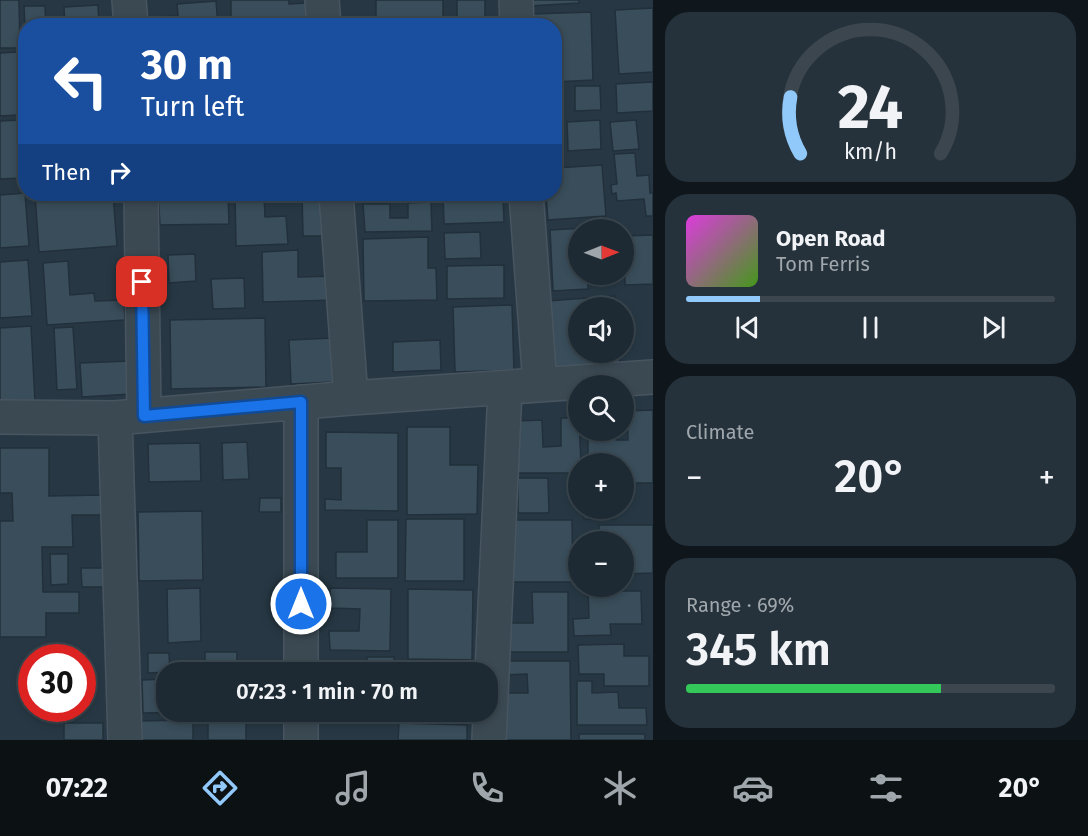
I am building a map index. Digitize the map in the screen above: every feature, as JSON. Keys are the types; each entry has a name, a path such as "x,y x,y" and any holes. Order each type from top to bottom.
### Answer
{"street":[{"path":"129,0 130,18"},
{"path":"322,0 323,18"},
{"path":"516,0 517,18"},
{"path":"125,740 129,417 141,201"},
{"path":"337,201 351,398"},
{"path":"527,201 540,386"},
{"path":"0,417 129,417 653,376"},
{"path":"489,740 505,388"},
{"path":"301,402 301,662"},
{"path":"301,722 302,740"}],"building":[{"path":"0,0 19,0 18,48 0,48"},
{"path":"231,0 289,0 289,4 307,3 308,18 231,18"},
{"path":"376,0 443,0 443,18 376,18"},
{"path":"457,0 485,0 485,18 457,18"},
{"path":"529,0 579,0 579,3 529,6"},
{"path":"216,1 217,18 158,18 178,16 177,4"},
{"path":"98,5 99,18 65,18 64,7"},
{"path":"24,6 45,6 46,18 25,18"},
{"path":"653,8 653,72 619,74 615,10"},
{"path":"591,12 593,80 562,82 562,18 532,18 532,14"},
{"path":"17,52 18,115 0,116 0,53"},
{"path":"653,82 653,111 617,113 616,84"},
{"path":"575,86 600,86 601,110 575,111"},
{"path":"18,120 18,178 0,179 0,121"},
{"path":"600,120 601,149 568,151 567,122"},
{"path":"636,120 639,149 613,151 610,122"},
{"path":"635,153 637,176 649,175 650,193 653,193 653,216 646,216 644,199 617,201 616,193 612,194 611,185 617,184 614,154"},
{"path":"602,165 606,216 548,220 547,201 562,201 562,168"},
{"path":"18,194 18,201 26,201 29,246 0,248 0,195"},
{"path":"35,201 114,201 117,246 39,252"},
{"path":"158,201 228,201 229,224 160,225"},
{"path":"235,201 264,201 265,217 286,216 288,244 236,246"},
{"path":"302,201 320,201 322,236 303,236"},
{"path":"443,201 503,201 504,222 444,224"},
{"path":"431,202 432,231 365,232 363,204 390,204 390,218 408,218 408,203"},
{"path":"568,229 568,285 588,285 588,289 553,291 550,230"},
{"path":"480,232 481,258 445,259 444,233"},
{"path":"653,235 653,284 634,285 634,236"},
{"path":"428,237 428,268 436,268 437,300 364,301 363,239"},
{"path":"298,250 298,277 335,276 336,300 263,302 262,252"},
{"path":"195,254 196,281 169,283 168,255"},
{"path":"28,260 32,316 0,318 0,262"},
{"path":"68,261 70,295 94,293 95,301 124,300 125,320 47,325 43,263"},
{"path":"504,265 504,298 447,299 447,266"},
{"path":"244,278 245,308 213,309 211,279"},
{"path":"568,299 568,363 620,363 620,365 551,369 547,301"},
{"path":"512,305 514,370 455,372 453,307"},
{"path":"265,318 266,387 171,389 170,320"},
{"path":"31,326 35,401 0,403 0,328"},
{"path":"73,327 77,389 57,390 54,328"},
{"path":"333,338 335,382 291,384 289,340"},
{"path":"440,340 441,370 393,372 393,342"},
{"path":"129,361 132,394 82,397 80,363"},
{"path":"653,410 653,483 634,483 634,453 588,453 588,441 634,441 634,411"},
{"path":"561,418 568,418 568,441 580,441 581,453 568,453 568,473 516,473 515,421 542,420 543,447 561,446"},
{"path":"407,427 450,427 450,465 478,465 477,514 407,515"},
{"path":"326,432 398,433 398,511 325,510 325,499 341,500 341,468 326,468"},
{"path":"247,442 249,479 223,480 222,443"},
{"path":"200,443 201,481 149,482 148,444"},
{"path":"0,448 49,448 49,496 102,495 102,515 72,515 73,547 42,547 43,592 79,592 79,613 46,613 46,637 0,637 0,521 13,521 12,493 0,493"},
{"path":"518,478 548,478 549,513 518,513"},
{"path":"260,498 281,498 281,512 259,512"},
{"path":"202,511 203,580 139,581 138,512"},
{"path":"406,519 464,519 464,581 405,581"},
{"path":"367,520 398,520 398,578 336,578 336,552 367,552"},
{"path":"508,520 572,520 572,531 568,531 568,582 509,582"},
{"path":"599,525 653,525 653,573 634,574 634,531 599,531"},
{"path":"50,554 68,554 68,584 51,585"},
{"path":"81,568 104,568 104,587 82,587"},
{"path":"200,588 201,641 168,643 167,589"},
{"path":"330,588 391,589 390,651 330,650 329,631 359,631 360,609 330,608"},
{"path":"408,589 473,590 472,660 408,659"},
{"path":"634,591 641,591 642,624 610,624 611,635 574,636 573,619 589,618 588,597 634,597"},
{"path":"532,592 568,592 568,652 504,652 504,623 533,623"},
{"path":"624,644 624,656 649,656 649,686 604,686 604,674 579,674 578,645"},
{"path":"205,652 237,652 237,662 205,662"},
{"path":"148,653 169,653 169,662 156,662 156,673 148,673"},
{"path":"367,657 394,657 394,662 367,662"},
{"path":"505,661 570,661 571,740 505,740 504,693 528,693 527,674 505,675"},
{"path":"156,679 156,713 143,713 142,680"},
{"path":"577,681 592,681 592,693 618,692 619,708 646,708 647,725 577,725"},
{"path":"138,721 193,722 193,740 138,740"},
{"path":"208,722 246,722 246,740 208,740"},
{"path":"64,723 103,723 103,740 64,740"},
{"path":"399,723 467,725 467,740 398,740"},
{"path":"579,734 645,734 645,740 579,740"}],"route":[{"path":"142,282 144,416 301,402 301,604"}]}
